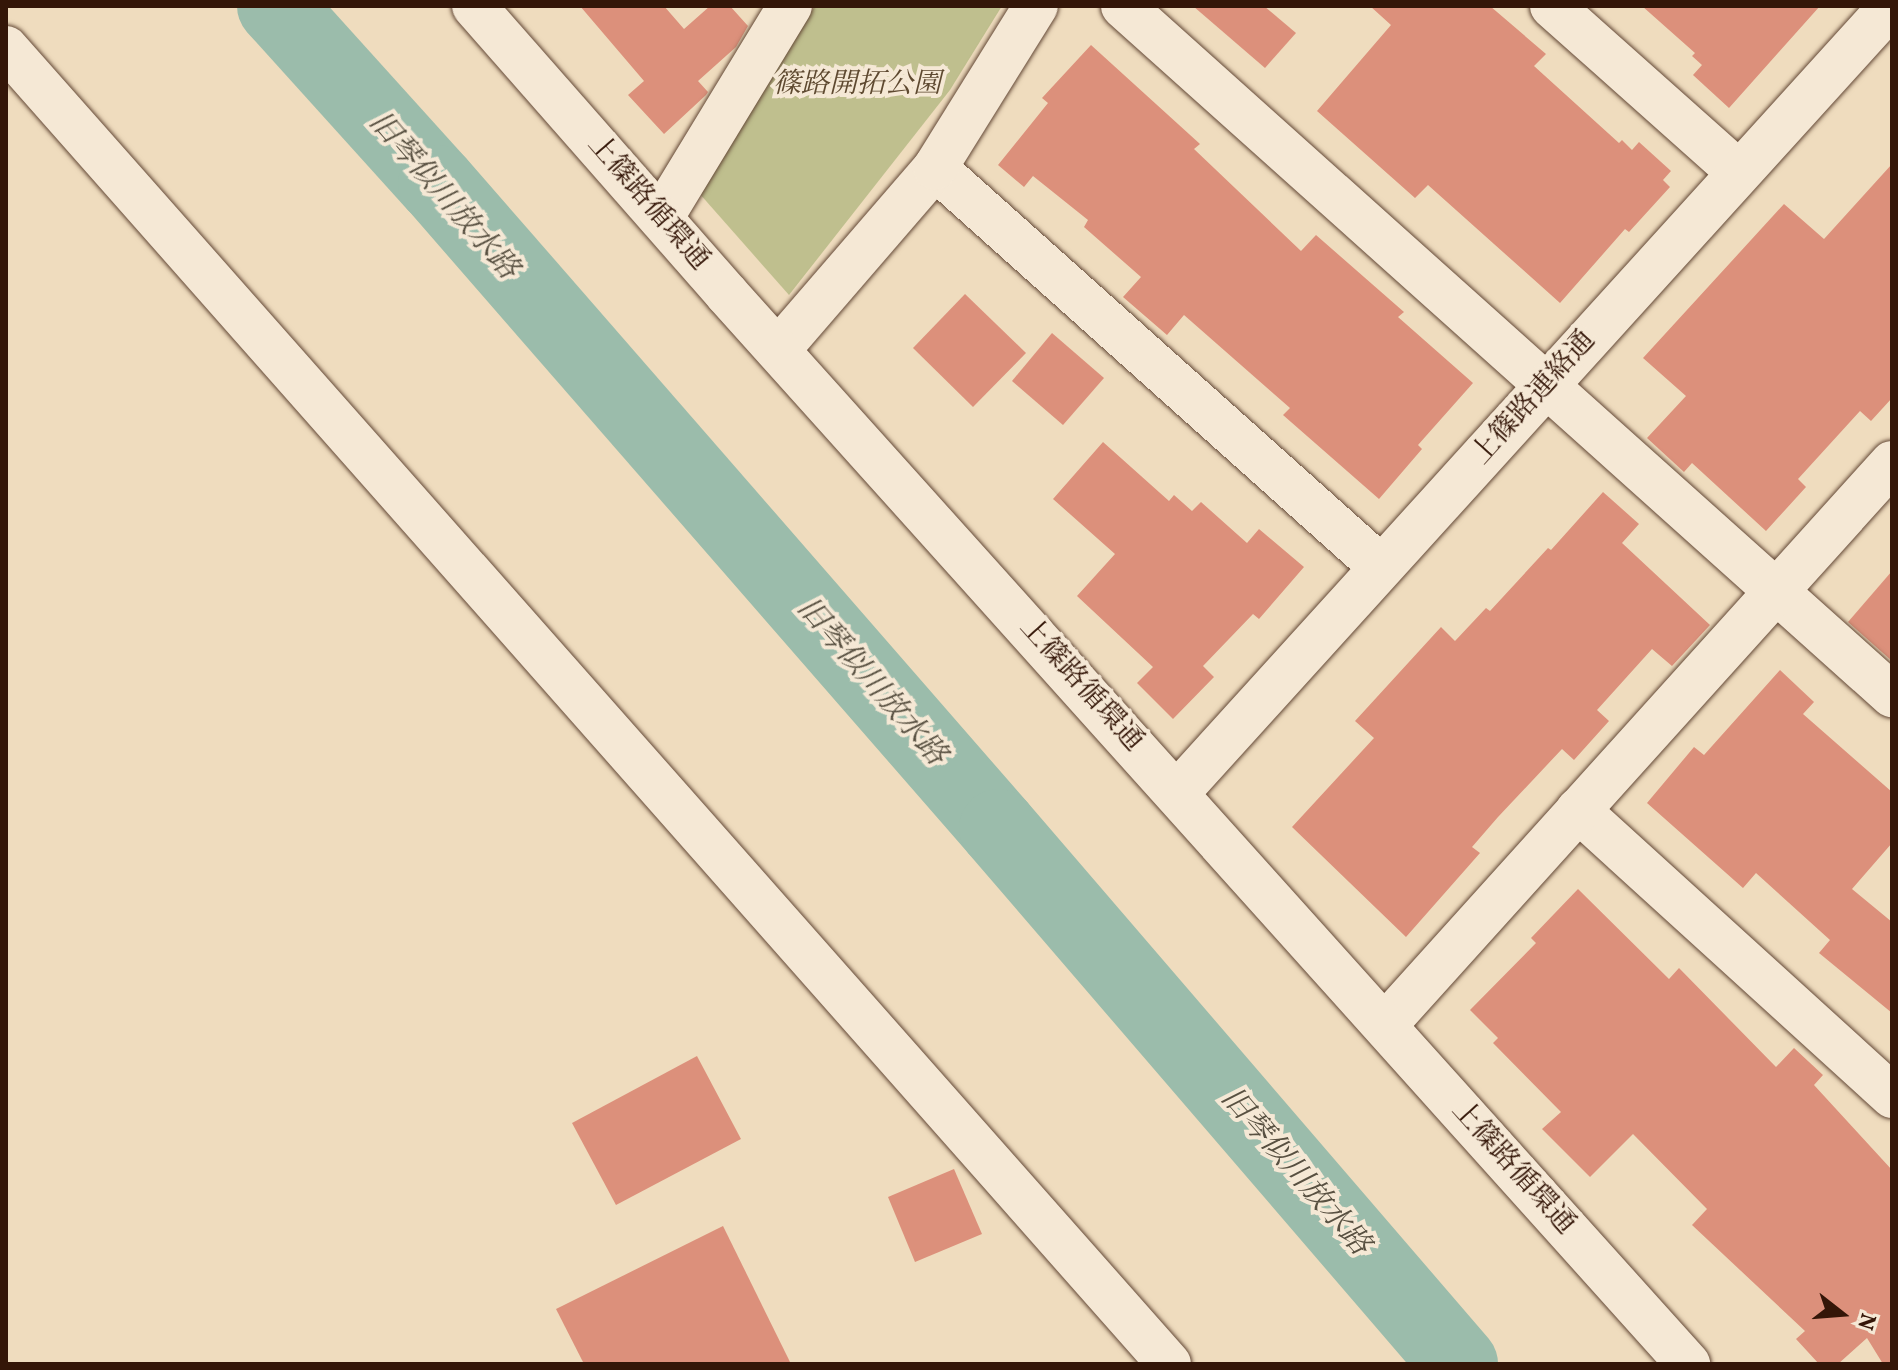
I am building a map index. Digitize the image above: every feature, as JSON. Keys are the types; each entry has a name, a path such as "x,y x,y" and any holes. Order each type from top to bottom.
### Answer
{"street":[{"name":"上篠路循環通","path":"474,6 778,350 1178,792 1688,1364"},
{"path":"661,218 790,6"},
{"path":"778,350 935,168 1036,6"},
{"path":"1123,6 1892,695"},
{"path":"1552,6 1738,172"},
{"name":"上篠路連絡通","path":"1178,792 1891,6"},
{"path":"6,48 1169,1364"},
{"path":"935,168 1381,567"},
{"path":"1385,1025 1892,463"},
{"path":"1578,810 1892,1096"}],"green space":[{"name":"篠路開拓公園","path":"815,6 1002,6 950,90 789,295 699,193"}],"building":[{"path":"580,6 664,6 684,29 710,6 730,6 748,26 736,47 698,81 708,92 706,95 664,134 628,95 644,81"},
{"path":"1193,6 1264,6 1296,33 1265,68"},
{"path":"1370,6 1490,6 1546,54 1534,66 1619,143 1622,140 1632,150 1639,142 1671,171 1663,180 1670,187 1629,232 1625,229 1560,303 1428,185 1415,198 1317,111 1391,25"},
{"path":"1642,6 1820,6 1729,108 1693,75 1702,65 1692,56 1695,53"},
{"path":"1091,45 1200,144 1194,149 1301,251 1316,235 1404,312 1398,317 1473,383 1418,445 1422,449 1379,499 1283,415 1290,408 1184,315 1167,335 1123,297 1141,277 1084,227 1088,220 1033,176 1024,187 998,165 1048,103 1042,98"},
{"path":"1892,164 1892,398 1871,421 1860,411 1798,479 1806,487 1766,531 1692,463 1684,472 1647,438 1686,396 1643,358 1784,204 1824,239"},
{"path":"965,294 1026,353 973,407 913,348"},
{"path":"1052,333 1104,378 1063,425 1012,381"},
{"path":"1103,442 1169,501 1174,495 1192,511 1201,502 1247,543 1259,529 1304,567 1259,619 1253,614 1203,666 1214,677 1173,719 1137,683 1153,667 1077,596 1115,554 1053,499"},
{"path":"1603,492 1639,524 1622,543 1710,625 1672,666 1652,649 1597,710 1609,721 1574,760 1562,749 1498,817 1472,847 1480,853 1406,937 1292,827 1374,738 1355,721 1441,627 1455,641 1486,608 1490,611 1548,548 1551,550"},
{"path":"1892,571 1892,661 1848,622"},
{"path":"1780,670 1814,702 1803,714 1892,792 1892,843 1852,889 1892,922 1892,1013 1819,953 1830,940 1756,873 1743,888 1647,803 1694,747 1704,755"},
{"path":"1578,889 1669,979 1679,968 1776,1067 1794,1048 1823,1075 1814,1085 1892,1170 1892,1364 1883,1364 1867,1338 1838,1364 1819,1364 1796,1339 1805,1331 1692,1225 1707,1209 1633,1134 1590,1177 1542,1129 1561,1112 1493,1043 1498,1038 1470,1010 1536,943 1531,938"},
{"path":"697,1056 741,1139 616,1205 572,1123"},
{"path":"954,1169 982,1234 915,1262 888,1197"},
{"path":"723,1226 791,1364 584,1364 556,1309"}],"waterway":[{"name":"旧琴似川放水路","path":"276,6 437,184 998,828 1459,1364"}]}
